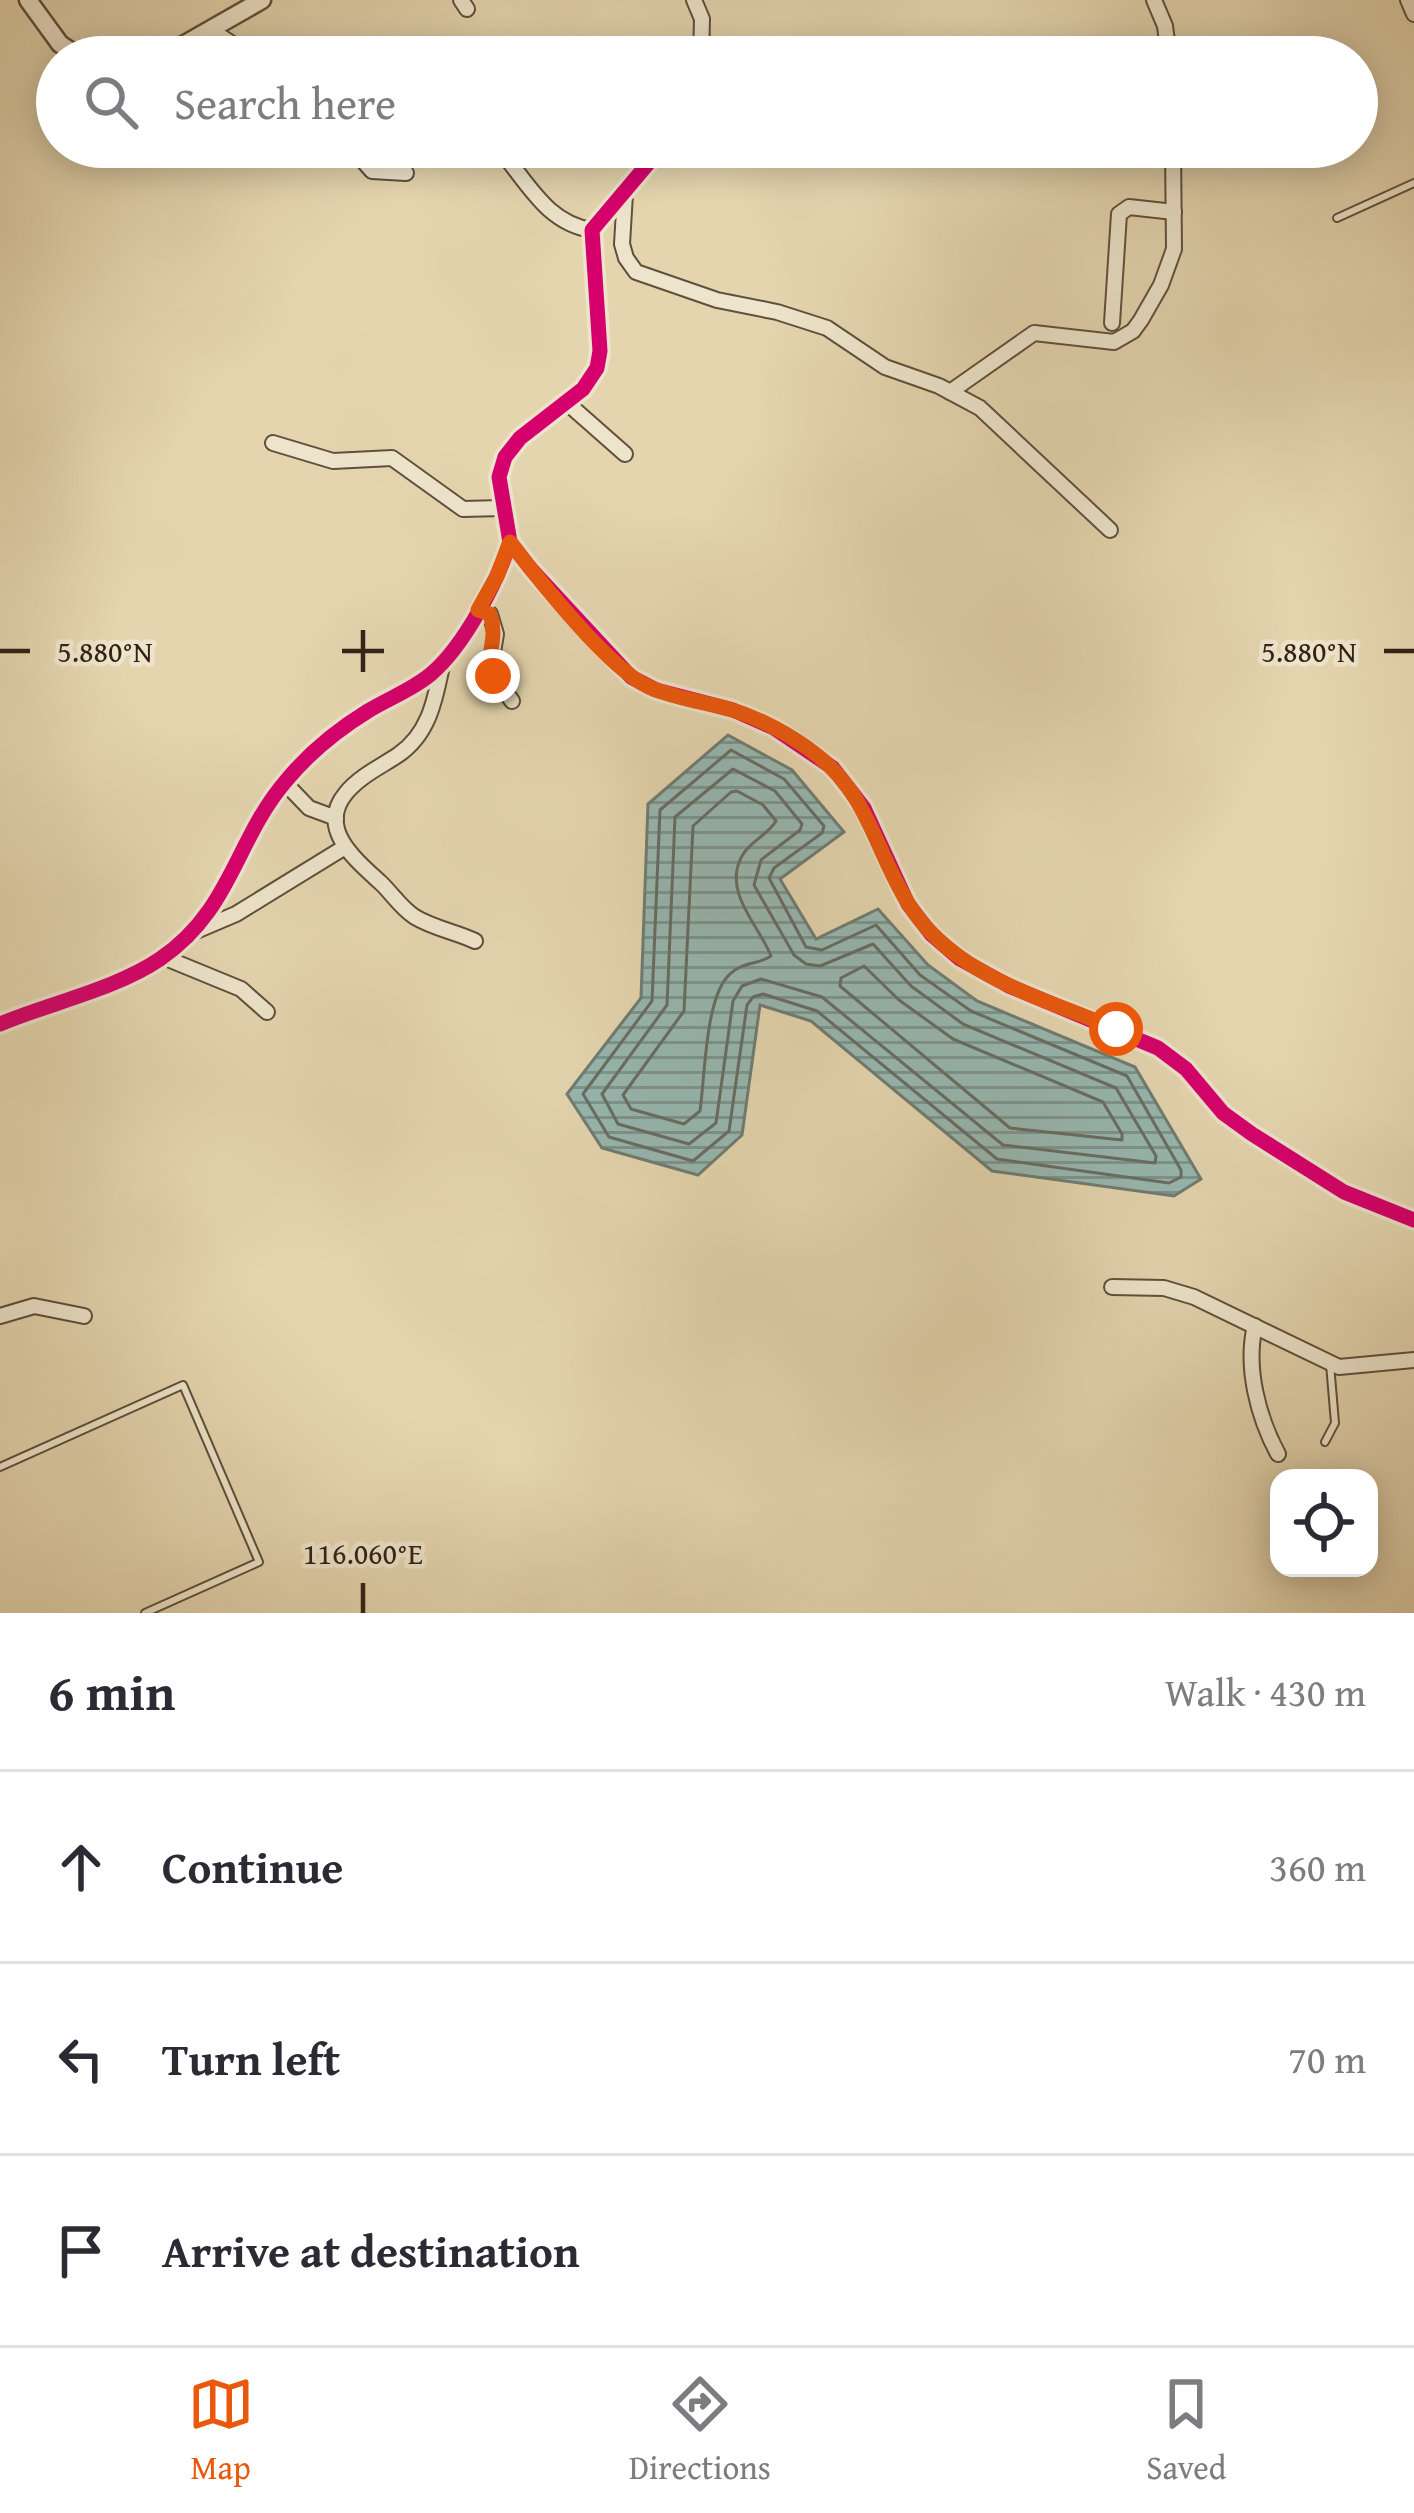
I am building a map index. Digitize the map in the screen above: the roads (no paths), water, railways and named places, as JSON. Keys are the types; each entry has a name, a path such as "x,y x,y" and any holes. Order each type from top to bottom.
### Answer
{"street":[{"path":"28,0 54,36"},
{"path":"204,36 262,0"},
{"path":"694,0 702,19 702,36"},
{"path":"1154,0 1166,36"},
{"path":"1408,0 1414,14"},
{"path":"212,32 219,36"},
{"path":"369,168 406,173"},
{"path":"514,168 554,218 592,230"},
{"path":"645,168 592,230 600,358 590,381 535,424 505,457 499,477 510,542 631,677 656,690 733,710 774,728 833,768 864,808 908,904 931,934 960,959 1158,1048 1186,1069 1223,1113 1252,1134 1344,1192 1414,1220"},
{"path":"950,392 1034,333 1114,342 1133,332 1171,262 1173,168"},
{"path":"625,194 622,244 637,272 717,300 827,328 885,367 980,408 1111,530"},
{"path":"1112,323 1119,214 1129,207 1174,212"},
{"path":"566,402 625,454"},
{"path":"273,443 333,461 392,458 463,509 502,508"},
{"path":"0,1024 135,973 186,936 216,905 255,824 284,782 327,740 411,688 442,661 478,610 510,542"},
{"path":"478,610 490,614 496,634 490,670 512,701"},
{"path":"442,661 434,708 419,734 401,754 376,767 344,795 336,829 345,847 410,913 475,941"},
{"path":"284,782 309,808 335,818"},
{"path":"186,936 236,914 345,847"},
{"path":"163,957 241,989 267,1012"},
{"path":"1112,1287 1178,1291 1330,1364 1351,1367 1414,1360"},
{"path":"0,1316 34,1306 85,1316"},
{"path":"1255,1326 1251,1353 1255,1385 1278,1454"}],"lane":[{"path":"1337,218 1414,183"},
{"path":"1325,1442 1335,1424 1330,1364"},
{"path":"0,1467 183,1385 259,1562 146,1613"}],"water":[{"path":"728,735 792,770 844,832 780,879 816,939 878,909 928,965 977,1001 1135,1067 1201,1179 1174,1196 992,1171 811,1021 760,1005 742,1135 698,1175 602,1148 567,1094 641,998 648,804"}]}
